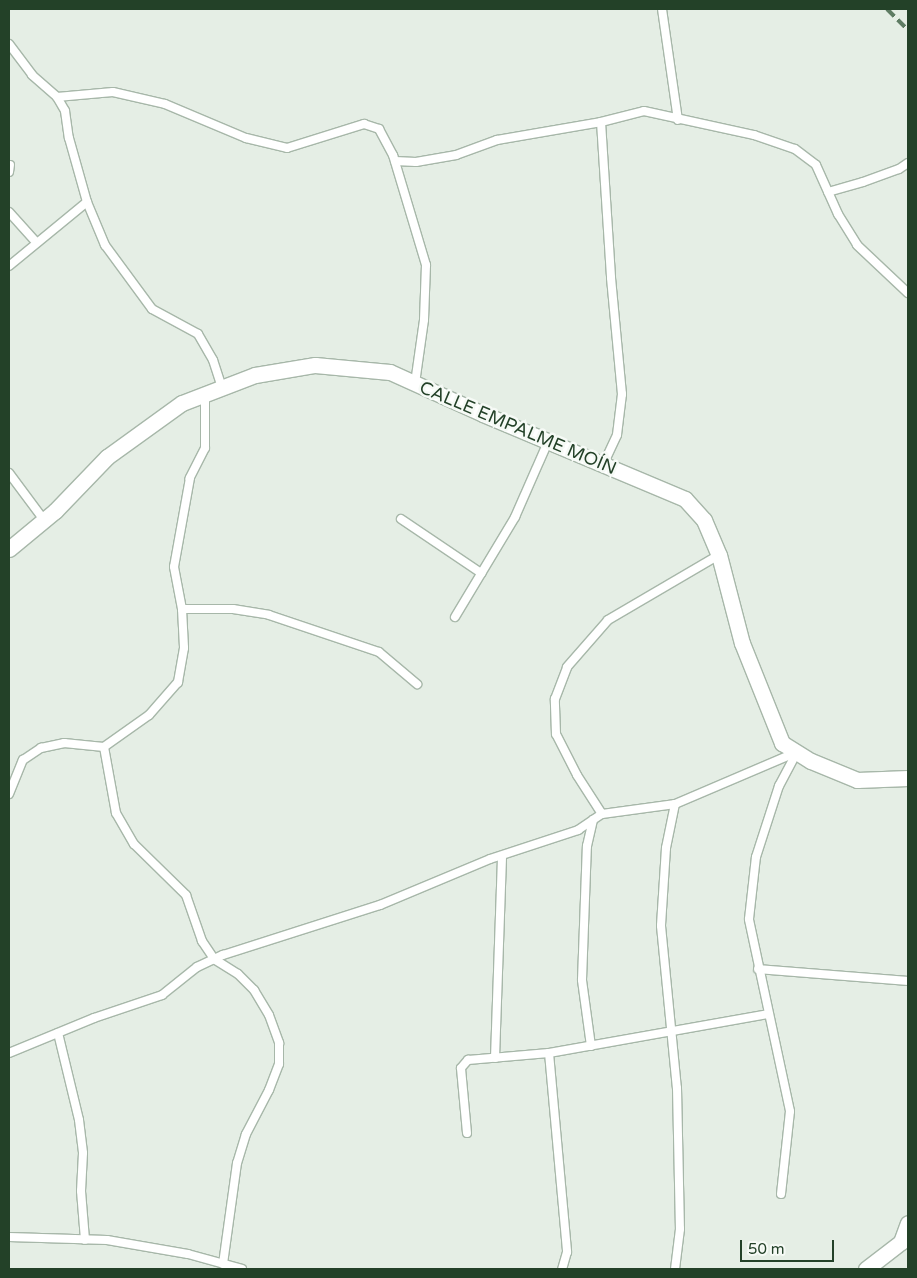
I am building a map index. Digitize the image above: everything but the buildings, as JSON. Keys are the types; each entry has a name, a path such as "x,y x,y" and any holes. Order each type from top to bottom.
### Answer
{"street":[{"name":"CALLE EMPALME MOÍN","path":"9,549 44,520 107,457 182,403 255,375 315,365 390,372 548,442 685,499 704,520 719,555 742,643 771,720 782,743 811,761 857,780 908,778"},
{"path":"866,1269 901,1242 908,1223"}],"lane":[{"path":"662,9 678,120"},
{"path":"9,44 32,75 57,98 65,111 69,138 87,202 105,245 152,309 198,334 213,360 222,388"},
{"path":"57,98 113,92 165,104 246,138 287,148 364,124 379,129 395,161 426,265 424,320 415,383"},
{"path":"395,161 416,162 456,155 497,140 601,122 644,111 678,120 754,135 795,149 816,165 838,214 857,245 908,292"},
{"path":"601,122 611,278 622,394 617,435 604,465"},
{"path":"828,192 863,182 898,169 908,163"},
{"path":"9,266 87,202"},
{"path":"9,212 36,242"},
{"path":"9,794 23,760 42,748 64,743 104,747 149,715 178,682 184,648 182,609 174,567 190,478 205,448 205,394"},
{"path":"455,617 516,517 548,442"},
{"path":"9,473 44,520"},
{"path":"401,519 482,573"},
{"path":"602,814 577,775 556,734 555,699 568,666 608,620 719,555"},
{"path":"182,609 233,609 269,615 378,652 417,684"},
{"path":"104,747 116,813 134,844 186,895 202,941 214,959 238,974 254,990 269,1015 279,1043 279,1064 269,1090 246,1134 237,1163 222,1264"},
{"path":"9,1053 162,995 197,967 214,959 380,905 502,856 578,830 602,814 675,804 797,752"},
{"path":"781,1194 790,1111 748,919 756,857 779,786 797,752"},
{"path":"675,804 666,848 662,926 678,1088 680,1220 675,1269"},
{"path":"591,1046 582,980 587,846 593,820"},
{"path":"495,1058 502,856"},
{"path":"758,969 908,980"},
{"path":"467,1133 461,1068 468,1060 549,1053 768,1014"},
{"path":"58,1033 80,1120 83,1153 81,1191 85,1240"},
{"path":"549,1053 567,1252 562,1269"},
{"path":"9,1237 107,1240 188,1254 242,1269"}],"railway":[{"path":"887,9 908,30"}]}
